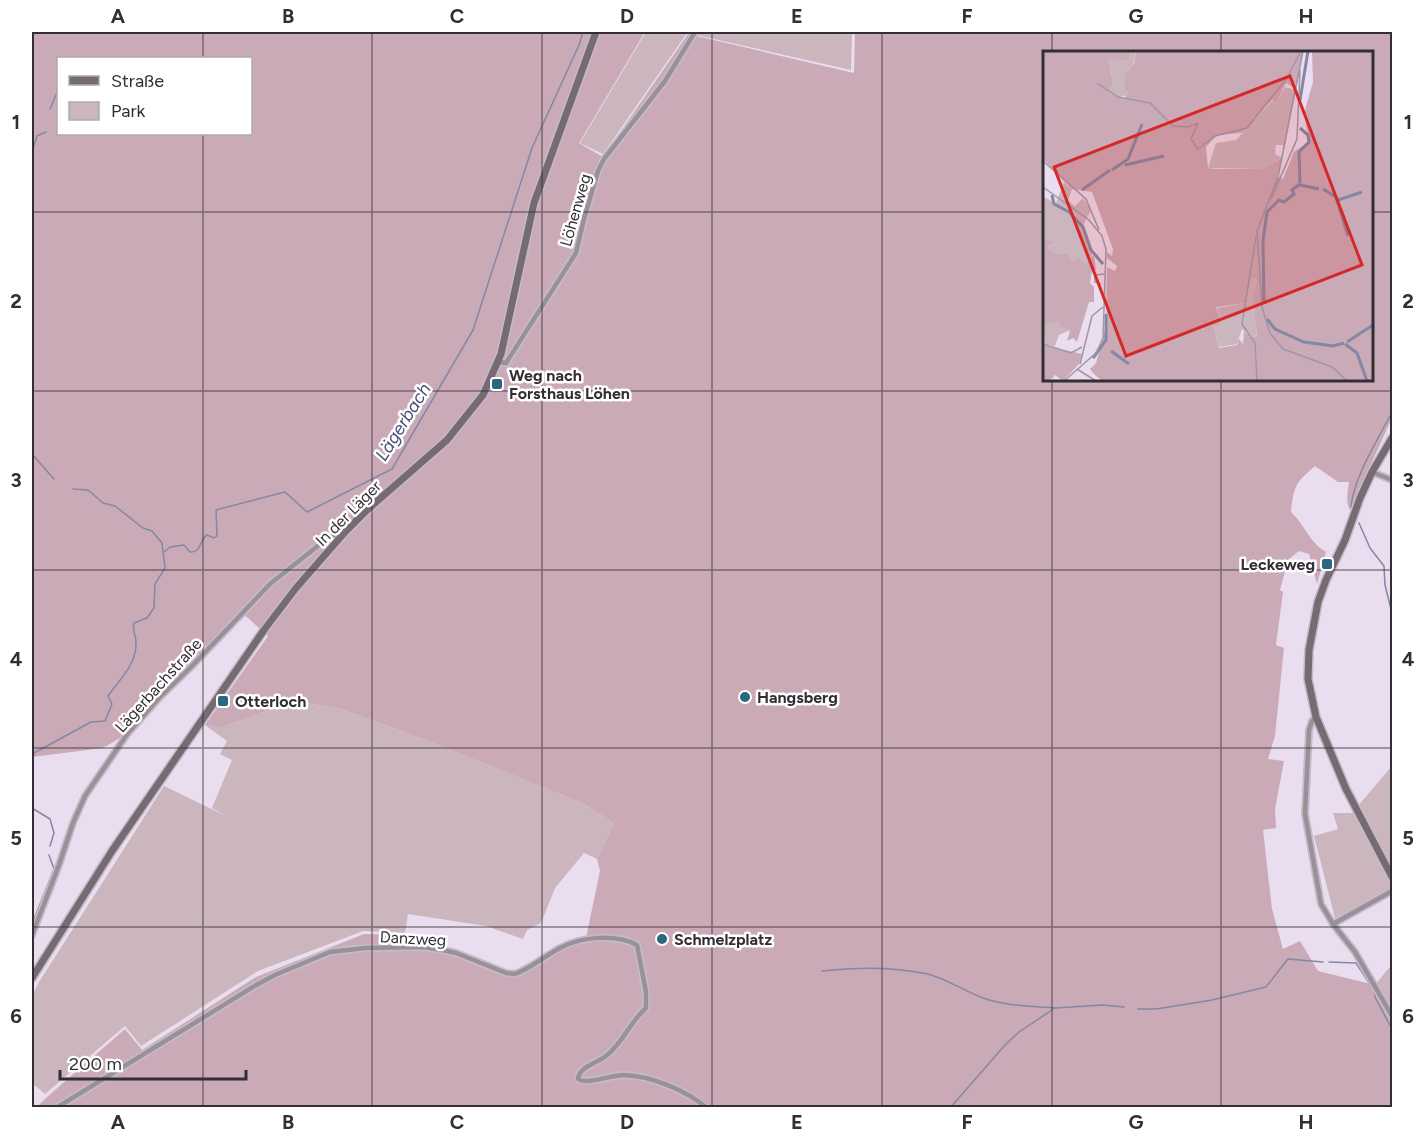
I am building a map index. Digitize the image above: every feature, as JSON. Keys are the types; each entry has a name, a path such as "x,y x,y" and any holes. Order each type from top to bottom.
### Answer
{"main road":[{"name":"In der Läger","path":"32,978 112,850 264,630 296,588 345,531 447,440 483,395 499,362 534,203 596,32"},
{"path":"1392,438 1372,472 1345,540 1326,580 1318,602 1308,667 1308,679 1316,717 1346,789 1392,877"}],"street":[{"name":"Löhenweg","path":"499,362 506,363 576,253 584,219 604,159 665,81 695,32"},
{"path":"1372,472 1392,480"},
{"name":"Lägerbachstraße","path":"32,934 85,796 128,733 270,584 329,537 345,531"},
{"path":"1316,717 1309,730 1305,814 1321,904 1332,924 1355,952 1392,1016"},
{"path":"1332,924 1392,891"},
{"name":"Danzweg","path":"56,1107 258,984 330,952 346,948 424,947 456,953 506,973 515,974 568,944 611,938 630,941 637,945 646,992 646,1008 636,1017 614,1049 581,1071 578,1079 586,1082 617,1075 638,1077 681,1092 707,1107"}],"green space":[{"path":"646,32 852,32 851,70 687,33 603,154 580,143"},
{"path":"293,701 341,709 423,739 582,803 614,823 597,859 584,853 555,888 541,923 527,930 523,939 486,926 408,914 405,933 363,931 258,971 141,1046 125,1026 45,1094 32,1083 32,996 39,982 164,786 228,817 212,808 232,760 220,754 227,741 205,725 220,728"},
{"path":"1392,766 1392,894 1335,918 1314,836 1338,829 1333,813 1352,813"},
{"path":"1392,964 1392,1021 1375,985"}],"shaded area":[{"path":"32,32 645,32 579,143 603,157 688,34 854,73 855,32 1392,32 1392,418 1350,510 1347,500 1349,482 1338,482 1315,466 1299,481 1293,496 1291,512 1315,543 1326,552 1317,584 1309,554 1299,551 1288,560 1280,590 1283,592 1276,645 1284,648 1275,736 1268,759 1284,761 1275,809 1276,828 1263,830 1272,909 1283,949 1300,941 1318,971 1375,985 1392,1024 1392,1107 37,1107 125,1029 142,1050 256,977 364,934 402,935 504,976 520,976 567,945 586,938 600,871 597,859 614,823 582,803 423,739 341,709 293,701 220,728 205,725 268,636 240,611 128,733 103,748 32,757"}],"waterway":[{"name":"Lägerbach","path":"164,552 170,547 184,545 190,552 194,552 207,535 214,538 217,536 216,510 285,492 307,512 392,469 473,330 532,148 583,32"},
{"path":"50,109 57,92"},
{"path":"32,152 37,136 46,132"},
{"path":"1351,507 1362,471 1392,412"},
{"path":"32,454 54,479"},
{"name":"Lägerbach","path":"32,762 34,753 91,722 105,721 112,704 108,696 127,671 134,657 136,650 134,623 147,618 154,608 155,584 165,568 162,543 152,531 143,528 115,506 103,503 88,490 73,489"},
{"path":"1359,523 1370,548 1384,566 1385,585 1392,613"},
{"name":"Lägerbach","path":"32,808 50,819 54,833 50,846"},
{"name":"Lägerbach","path":"32,924 54,869 49,855"},
{"path":"1138,1009 1156,1009 1212,1000 1266,987 1288,959 1323,962"},
{"path":"1329,962 1356,963 1375,992 1375,997 1392,1029"},
{"path":"822,971 875,968 928,974 992,1001 1055,1008"},
{"path":"950,1108 1005,1045 1019,1032 1055,1008 1103,1005 1124,1007"}],"place":[{"name":"Weg nach Forsthaus Löhen","path":"497,384"},
{"name":"Leckeweg","path":"1327,564"},
{"name":"Hangsberg","path":"745,697"},
{"name":"Otterloch","path":"223,701"},
{"name":"Schmelzplatz","path":"662,939"}]}
